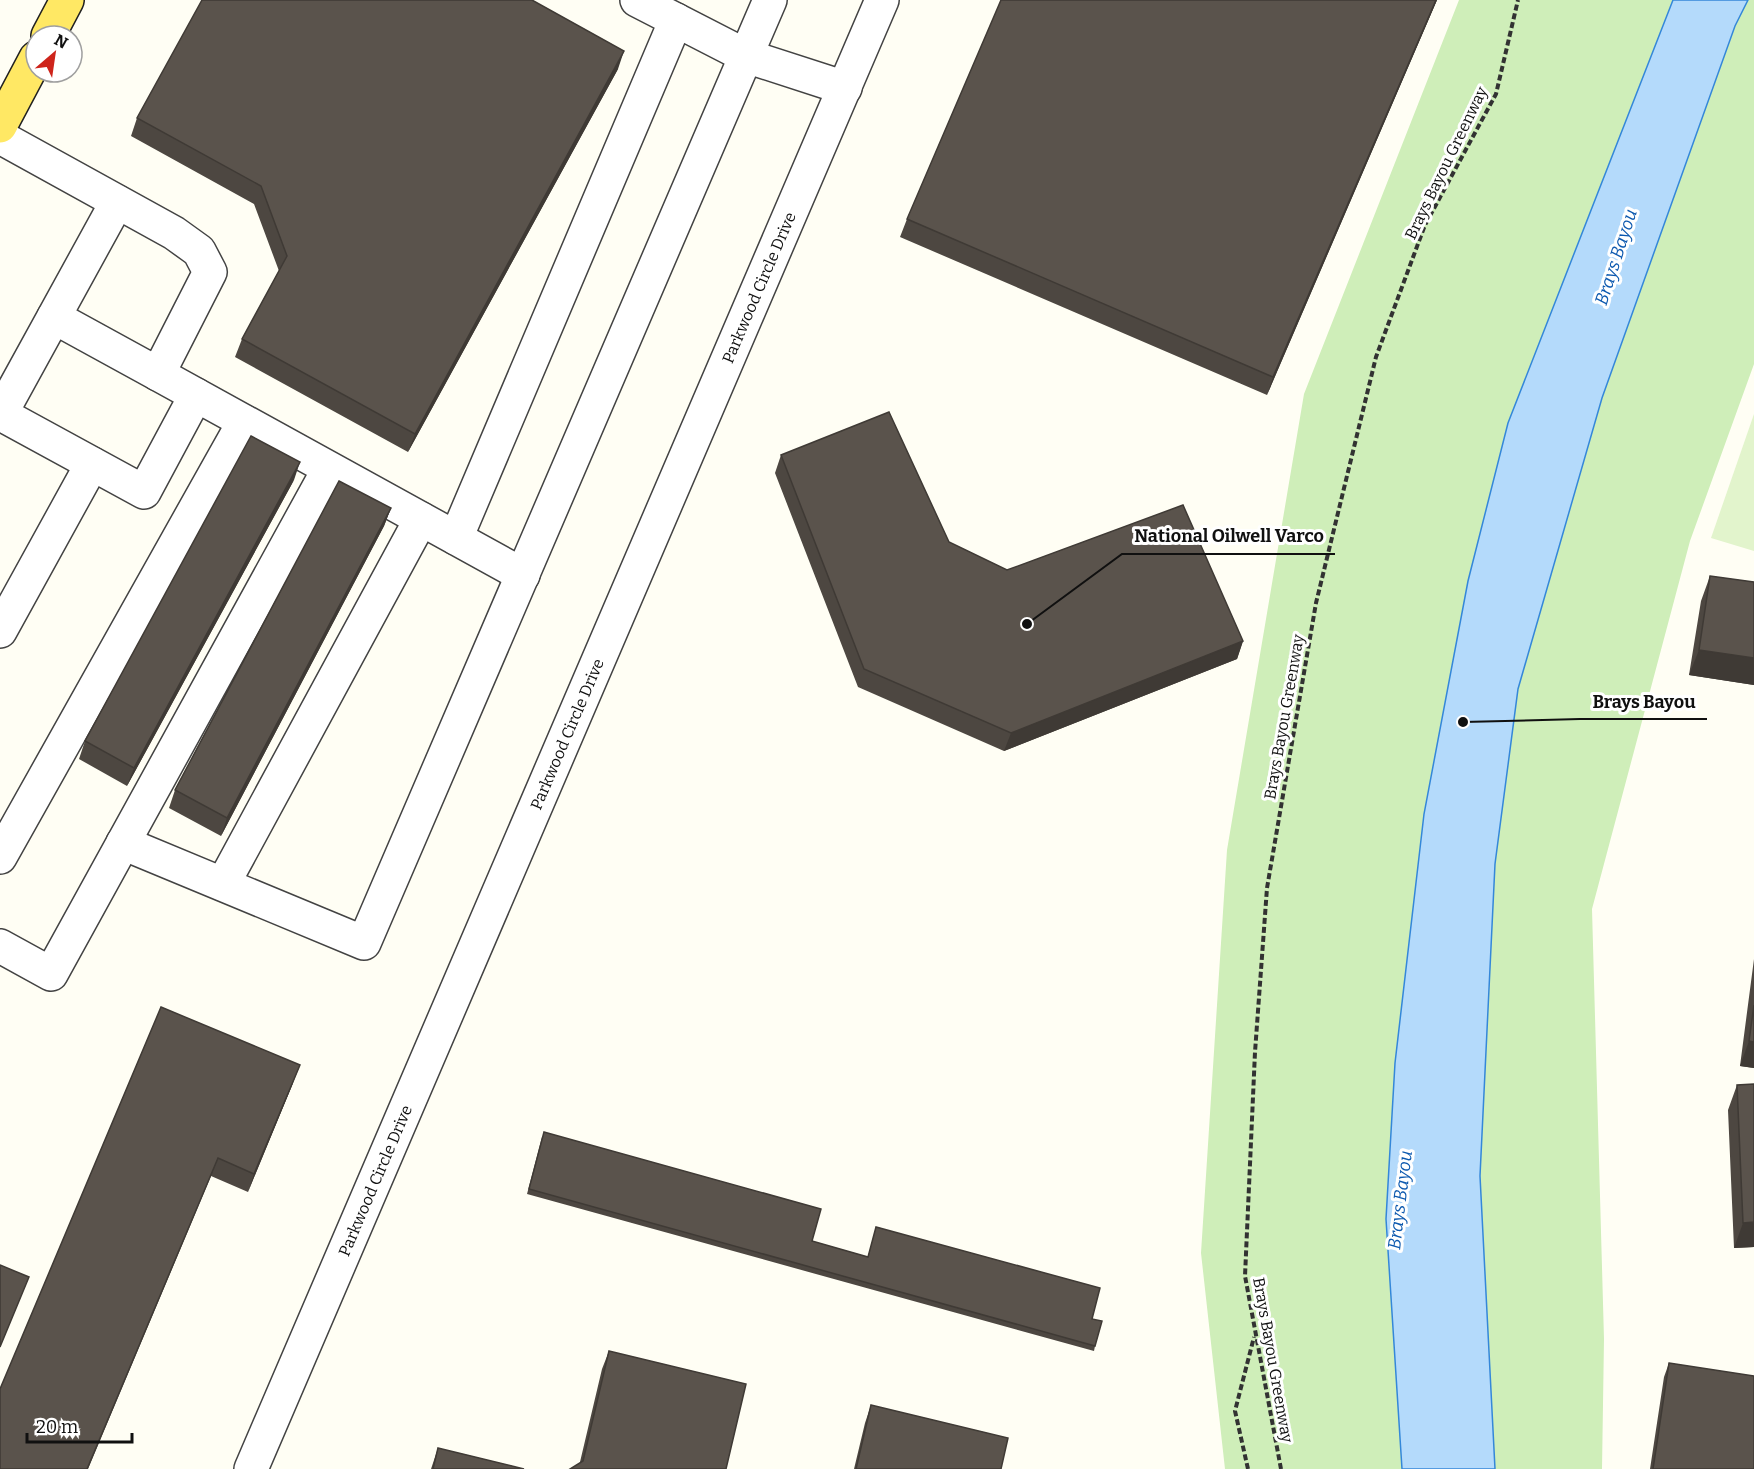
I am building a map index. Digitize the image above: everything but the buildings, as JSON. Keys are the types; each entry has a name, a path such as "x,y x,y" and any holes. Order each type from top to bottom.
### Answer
{"main road":[{"path":"54,24 67,0"},
{"path":"0,126 24,81"}],"street":[{"path":"637,0 746,56 845,88"},
{"path":"123,843 364,943 770,0"},
{"name":"Parkwood Circle Drive","path":"251,1469 882,0"},
{"path":"456,538 676,20"},
{"path":"0,137 117,201 199,251 210,272 158,374"},
{"path":"117,201 0,414 144,492 196,395"},
{"path":"54,317 523,575"},
{"path":"0,857 244,422"},
{"path":"0,631 92,464"},
{"path":"0,946 51,974 330,469"},
{"path":"223,884 421,519"}],"path":[{"name":"Brays Bayou Greenway","path":"1281,1469 1245,1275 1255,1052 1266,888 1316,603 1376,357 1425,225 1496,94 1518,0"},
{"path":"1248,1469 1235,1411 1255,1333"}],"green space":[{"path":"1459,0 1754,0 1754,364 1690,541 1592,909 1604,1339 1602,1469 1225,1469 1201,1253 1227,850 1304,394"},
{"path":"1754,414 1754,551 1711,538"}],"water":[{"path":"1673,0 1748,0 1735,26 1602,398 1518,689 1495,864 1480,1176 1495,1469 1402,1469 1386,1219 1395,1063 1424,814 1468,581 1508,423"}],"place":[{"name":"National Oilwell Varco","path":"1027,624"},
{"name":"Brays Bayou","path":"1463,722"}]}
